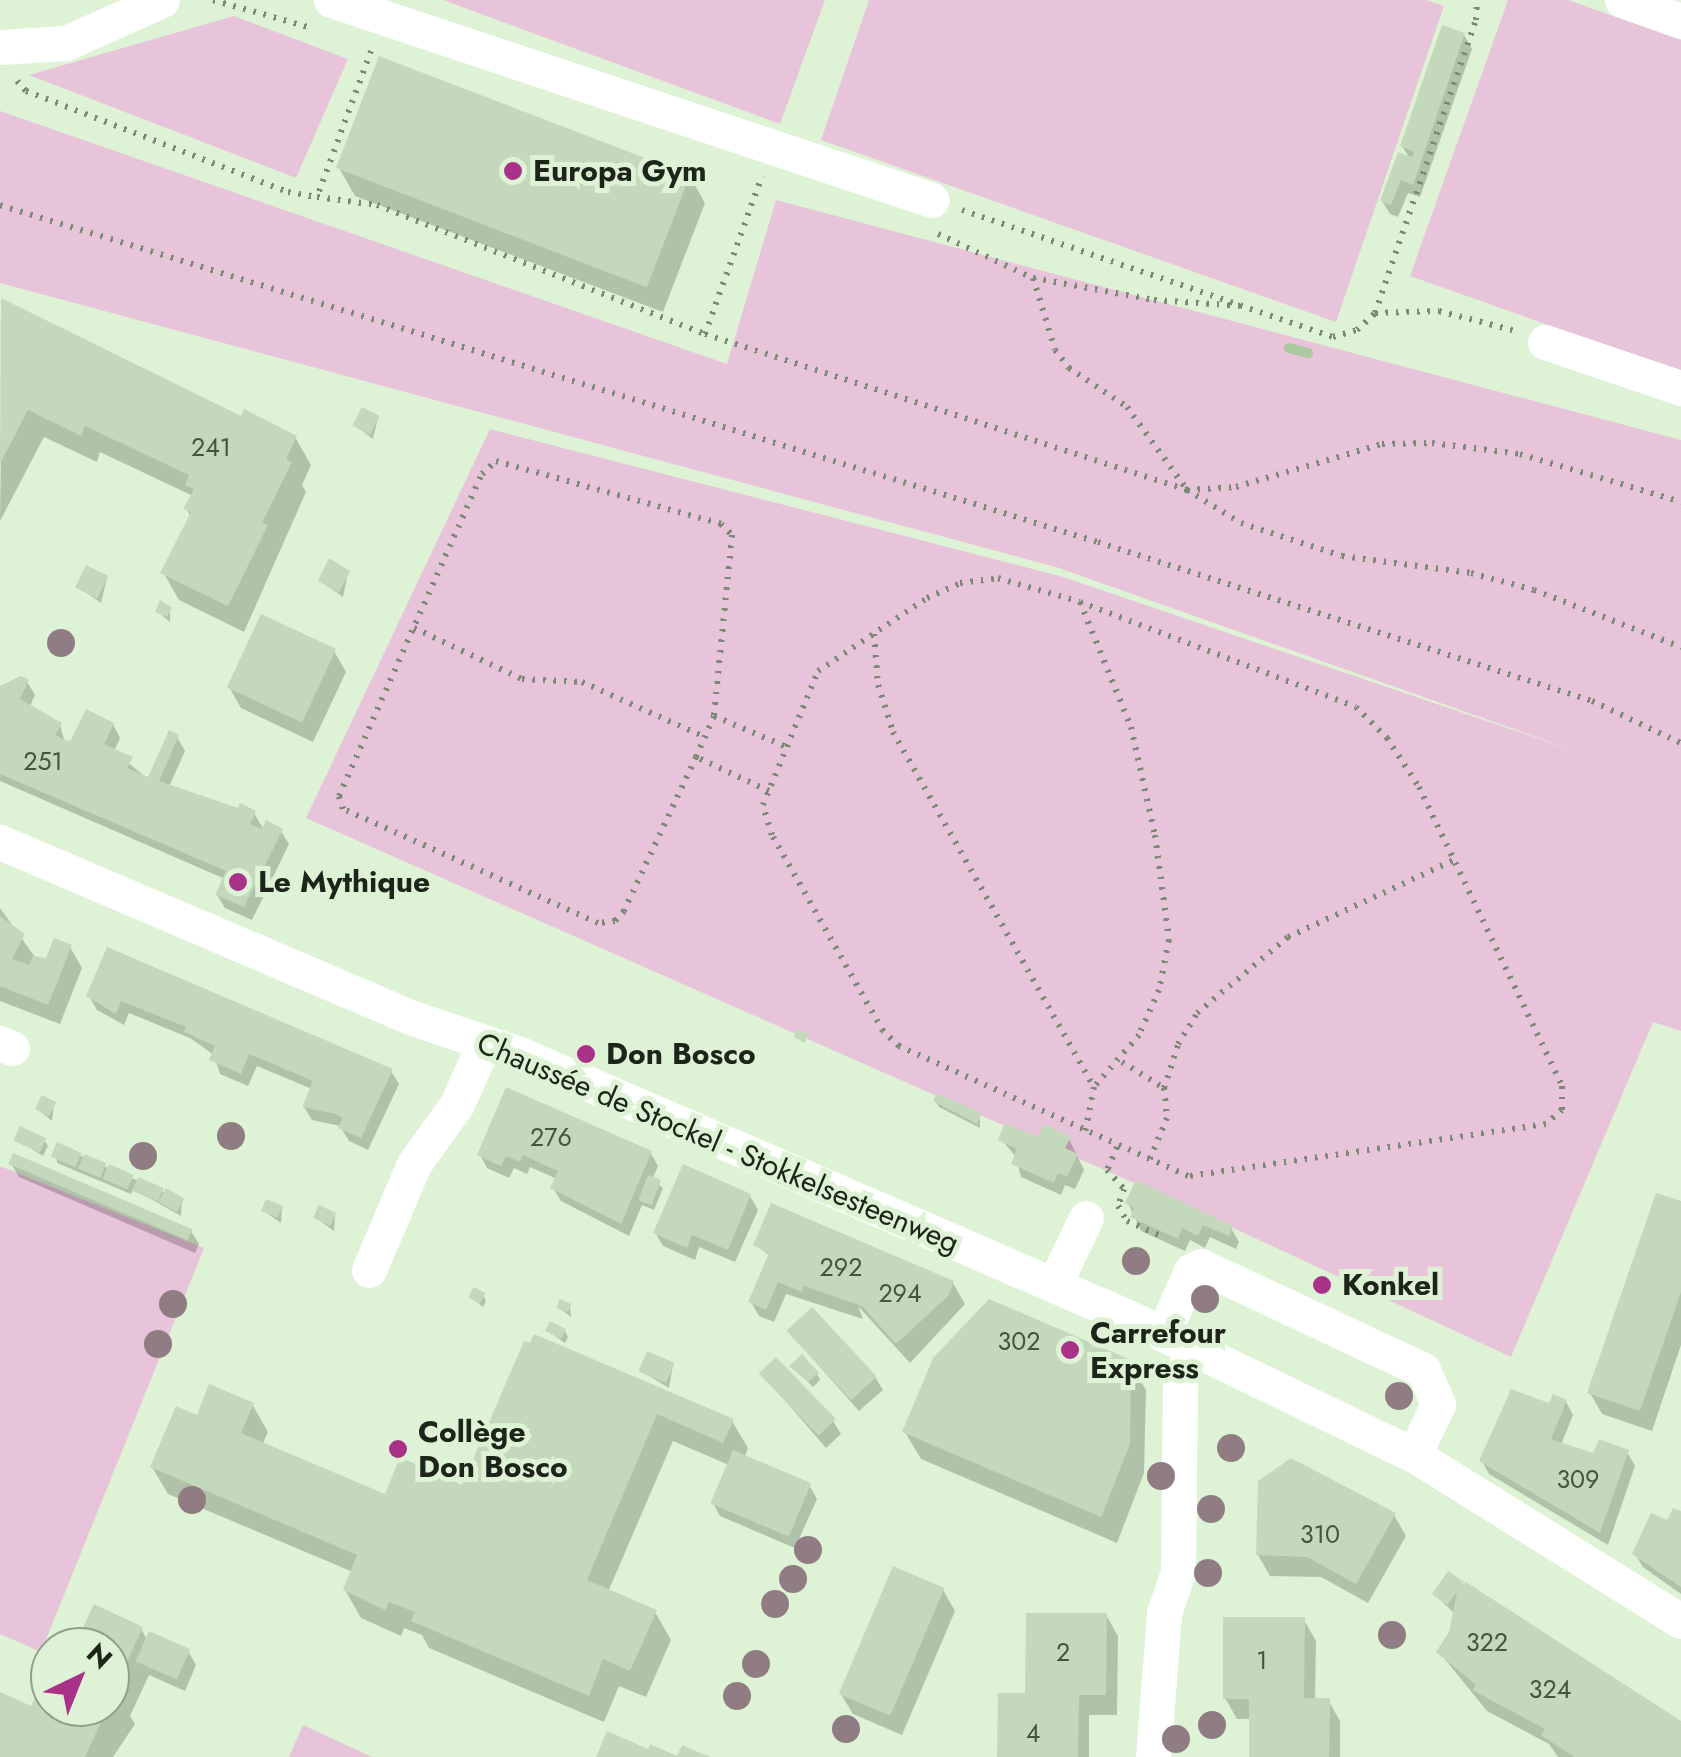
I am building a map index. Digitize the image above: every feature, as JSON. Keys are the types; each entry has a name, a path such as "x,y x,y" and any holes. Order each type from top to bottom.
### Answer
{"street":[{"path":"7,62 66,42 162,0"},
{"path":"1622,0 1681,20"},
{"path":"324,15 932,200"},
{"path":"1544,342 1681,388"},
{"name":"Chaussée de Stockel - Stokkelsesteenweg","path":"0,842 484,1043 1178,1341 1414,1455 1681,1622"},
{"path":"369,1270 414,1164 457,1104 484,1043"},
{"path":"1054,1285 1086,1218"},
{"path":"1153,1757 1164,1613 1178,1572 1178,1341 1191,1271 1201,1266 1423,1370 1438,1404 1414,1455"}],"path":[{"path":"213,0 324,15"},
{"path":"932,200 1333,336 1357,330 1375,312 1476,20 1476,0"},
{"path":"317,196 372,51 354,44"},
{"path":"7,62 26,91 288,192 376,205 705,334 1187,490 1241,523 1342,556 1486,577 1681,647"},
{"path":"705,334 762,176"},
{"path":"0,205 1098,542 1592,701 1681,743"},
{"path":"1033,278 1054,350 1068,368 1127,408 1187,490"},
{"path":"1375,312 1439,311 1544,342"},
{"path":"1187,490 1236,487 1382,444 1432,443 1520,454 1681,502"},
{"path":"496,461 721,524 732,535 734,551 714,716 615,921 598,923 343,809 338,796 482,474 496,461"},
{"path":"998,578 1080,602 1356,707 1388,738 1419,787 1562,1086 1562,1110 1546,1124 1188,1176 1085,1133 899,1046 882,1032 764,820 769,791 818,671 960,584 998,578"},
{"path":"1080,602 1131,727 1166,900 1168,940 1159,990 1122,1062 1094,1087 1085,1133"},
{"path":"414,628 522,680 582,682 705,738"},
{"path":"874,634 878,686 893,732 1094,1087"},
{"path":"714,716 787,747"},
{"path":"696,757 769,791"},
{"path":"1150,1161 1167,1118 1164,1088 1178,1044 1197,1014 1288,937 1454,860"},
{"path":"1122,1062 1164,1088"},
{"path":"1117,1147 1107,1170 1124,1189 1118,1206 1127,1221 1164,1238"}],"shaded area":[{"path":"443,0 825,0 780,124"},
{"path":"869,0 1426,0 1444,6 1336,322 821,140"},
{"path":"1508,0 1568,0 1681,40 1681,372 1410,276"},
{"path":"234,16 348,59 296,178 29,75"},
{"path":"0,111 727,364 776,200 1681,440 1681,1031 1653,1022 1511,1357 1175,1201 306,818 490,429 1060,576 1590,756 1056,567 0,283"},
{"path":"0,1166 204,1248 51,1627 30,1627 30,1647 0,1634"},
{"path":"303,1725 372,1757 289,1757"}],"building":[{"path":"1442,25 1465,33 1413,185 1401,180 1391,205 1380,201 1398,152 1412,157 1414,152 1400,146"},
{"name":"Europa Gym","path":"379,56 690,175 647,287 336,168"},
{"path":"1,298 241,416 244,409 297,436 286,459 292,462 262,523 268,525 228,606 160,573 191,512 183,509 194,489 185,485 189,475 85,426 81,436 28,410 0,464"},
{"path":"362,407 380,416 370,435 352,426"},
{"path":"329,558 350,571 339,593 318,581"},
{"path":"86,565 108,576 98,598 75,587"},
{"path":"160,600 172,608 167,617 155,612"},
{"path":"261,614 336,649 302,722 227,687"},
{"path":"21,676 29,680 20,699 62,723 55,735 70,742 86,709 114,723 104,744 133,757 127,768 148,777 169,730 179,735 159,781 238,808 240,803 256,811 250,824 262,829 266,820 283,829 244,907 215,895 226,871 0,774 0,686"},
{"path":"0,916 25,934 12,959 29,965 33,956 46,958 54,938 72,945 48,1005 0,986"},
{"path":"107,947 393,1069 361,1138 338,1128 343,1118 336,1114 302,1107 313,1081 249,1054 241,1074 209,1060 215,1046 184,1032 186,1027 121,1001 116,1014 86,996"},
{"path":"797,1029 808,1034 805,1043 794,1037"},
{"path":"506,1087 652,1151 621,1224 550,1188 558,1171 523,1155 520,1162 506,1156 501,1166 477,1155"},
{"path":"937,1093 982,1113 977,1124 933,1101"},
{"path":"42,1095 56,1102 49,1117 35,1109"},
{"path":"1005,1123 1038,1137 1044,1124 1071,1137 1065,1148 1078,1154 1067,1177 1058,1173 1054,1183 1011,1164 1017,1149 998,1140"},
{"path":"20,1126 46,1138 40,1153 13,1141"},
{"path":"57,1142 82,1153 75,1168 50,1157"},
{"path":"13,1153 192,1229 188,1240 8,1164"},
{"path":"84,1154 106,1163 100,1178 78,1169"},
{"path":"109,1164 134,1175 127,1190 102,1179"},
{"path":"683,1164 751,1194 728,1250 692,1235 687,1248 653,1233"},
{"path":"648,1175 661,1180 651,1205 638,1200"},
{"path":"138,1177 164,1188 158,1202 132,1191"},
{"path":"1136,1180 1233,1226 1229,1236 1203,1225 1198,1236 1182,1228 1178,1239 1130,1217 1134,1208 1125,1203"},
{"path":"166,1188 184,1198 177,1212 158,1202"},
{"path":"1656,1193 1681,1201 1681,1292 1640,1411 1587,1393"},
{"path":"266,1199 283,1206 278,1218 261,1211"},
{"path":"771,1203 954,1281 948,1296 896,1344 862,1306 804,1286 801,1292 778,1282 766,1310 748,1302 769,1253 753,1245"},
{"path":"319,1205 336,1213 330,1226 313,1218"},
{"path":"474,1287 485,1293 480,1304 468,1297"},
{"path":"560,1299 571,1304 568,1312 556,1308"},
{"path":"989,1299 1131,1360 1130,1444 1101,1517 902,1432 933,1358"},
{"path":"812,1307 877,1376 851,1400 786,1331"},
{"path":"550,1321 566,1329 561,1339 545,1331"},
{"path":"534,1334 734,1419 723,1443 657,1414 587,1580 657,1610 630,1671 603,1659 589,1696 411,1621 415,1612 389,1602 385,1610 343,1590 357,1555 150,1467 176,1406 197,1415 209,1384 254,1403 241,1433 385,1494 400,1457 462,1485 524,1341 530,1343"},
{"path":"647,1351 675,1363 666,1383 638,1371"},
{"path":"802,1354 819,1373 808,1382 789,1366"},
{"path":"776,1357 836,1419 818,1436 759,1374"},
{"path":"1511,1389 1549,1403 1553,1394 1567,1400 1551,1439 1593,1453 1599,1439 1629,1450 1600,1533 1479,1461"},
{"path":"733,1450 811,1483 789,1537 710,1503"},
{"path":"1291,1458 1396,1513 1356,1584 1307,1557 1256,1555 1258,1481"},
{"path":"1673,1508 1681,1511 1681,1587 1632,1554 1651,1513 1667,1520"},
{"path":"893,1566 945,1588 890,1716 839,1694"},
{"path":"1448,1571 1464,1582 1459,1589 1466,1582 1681,1721 1681,1757 1574,1757 1541,1735 1545,1729 1472,1690 1476,1685 1436,1652 1449,1632 1457,1592 1447,1605 1432,1594"},
{"path":"94,1604 143,1627 130,1656 130,1627 83,1627"},
{"path":"1026,1613 1107,1613 1106,1695 1079,1695 1078,1757 997,1757 998,1693 1025,1693"},
{"path":"1223,1617 1305,1617 1304,1698 1330,1698 1329,1757 1249,1757 1249,1699 1223,1699"},
{"path":"149,1631 190,1649 177,1679 136,1661"},
{"path":"0,1692 30,1706 30,1727 99,1727 85,1757 0,1757"},
{"path":"607,1731 648,1749 650,1744 677,1756 682,1745 710,1757 596,1757"}],"waterway":[{"path":"1289,348 1308,353"}],"place":[{"name":"Europa Gym","path":"513,171"},
{"name":"Le Mythique","path":"238,882"},
{"name":"Don Bosco","path":"586,1054"},
{"name":"Konkel","path":"1322,1285"},
{"name":"Carrefour Express","path":"1070,1350"},
{"name":"Collège Don Bosco","path":"398,1449"}]}
